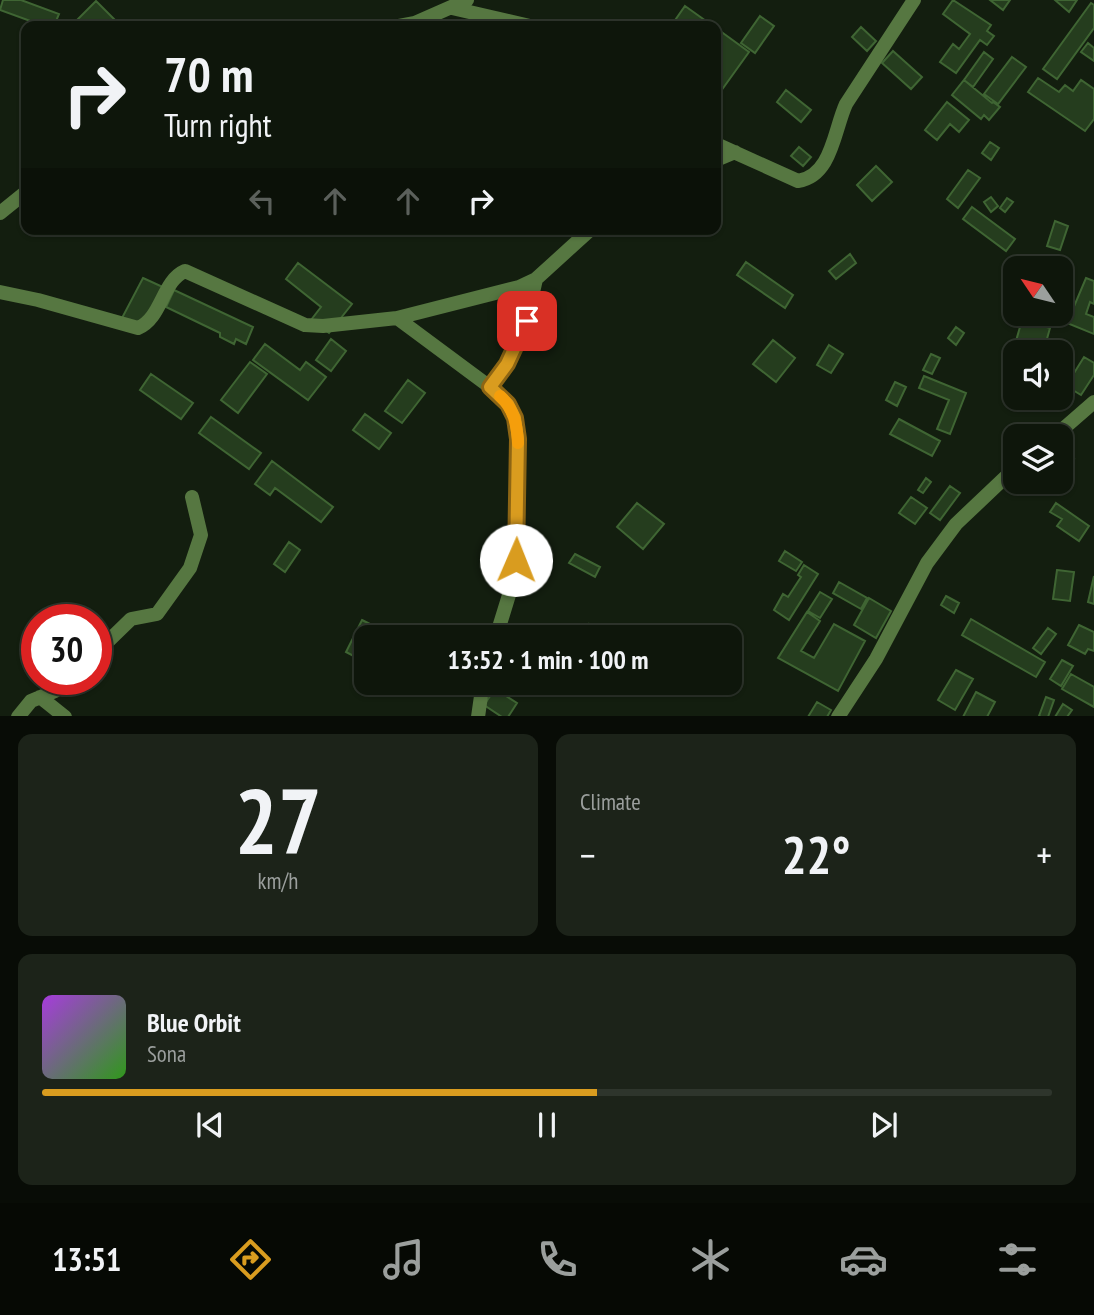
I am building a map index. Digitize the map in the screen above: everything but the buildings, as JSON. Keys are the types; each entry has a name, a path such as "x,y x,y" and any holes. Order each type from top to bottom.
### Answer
{"street":[{"path":"420,21 467,0"},
{"path":"721,146 798,181 808,180 819,173 837,133 839,118 846,104 914,0"},
{"path":"452,8 508,21"},
{"path":"721,158 734,152"},
{"path":"0,213 21,196"},
{"path":"0,292 38,299 138,328 149,321 176,276 185,271 305,325 323,326 397,318 519,287 536,279 585,235"},
{"path":"490,387 519,344 536,279"},
{"path":"397,318 490,387 508,404 515,418 518,439 513,582 500,625"},
{"path":"1069,424 1094,402"},
{"path":"838,716 877,659 927,563 956,524 1003,479"},
{"path":"112,637 131,619 157,614 190,568 201,535 192,498"},
{"path":"18,716 30,701 45,695"},
{"path":"478,716 481,695"},
{"path":"40,697 65,716"}],"slow traffic":[{"path":"500,396 508,404 515,418 518,443"}],"route":[{"path":"516,560 518,439 515,418 508,404 490,387 519,344 527,321"}]}
